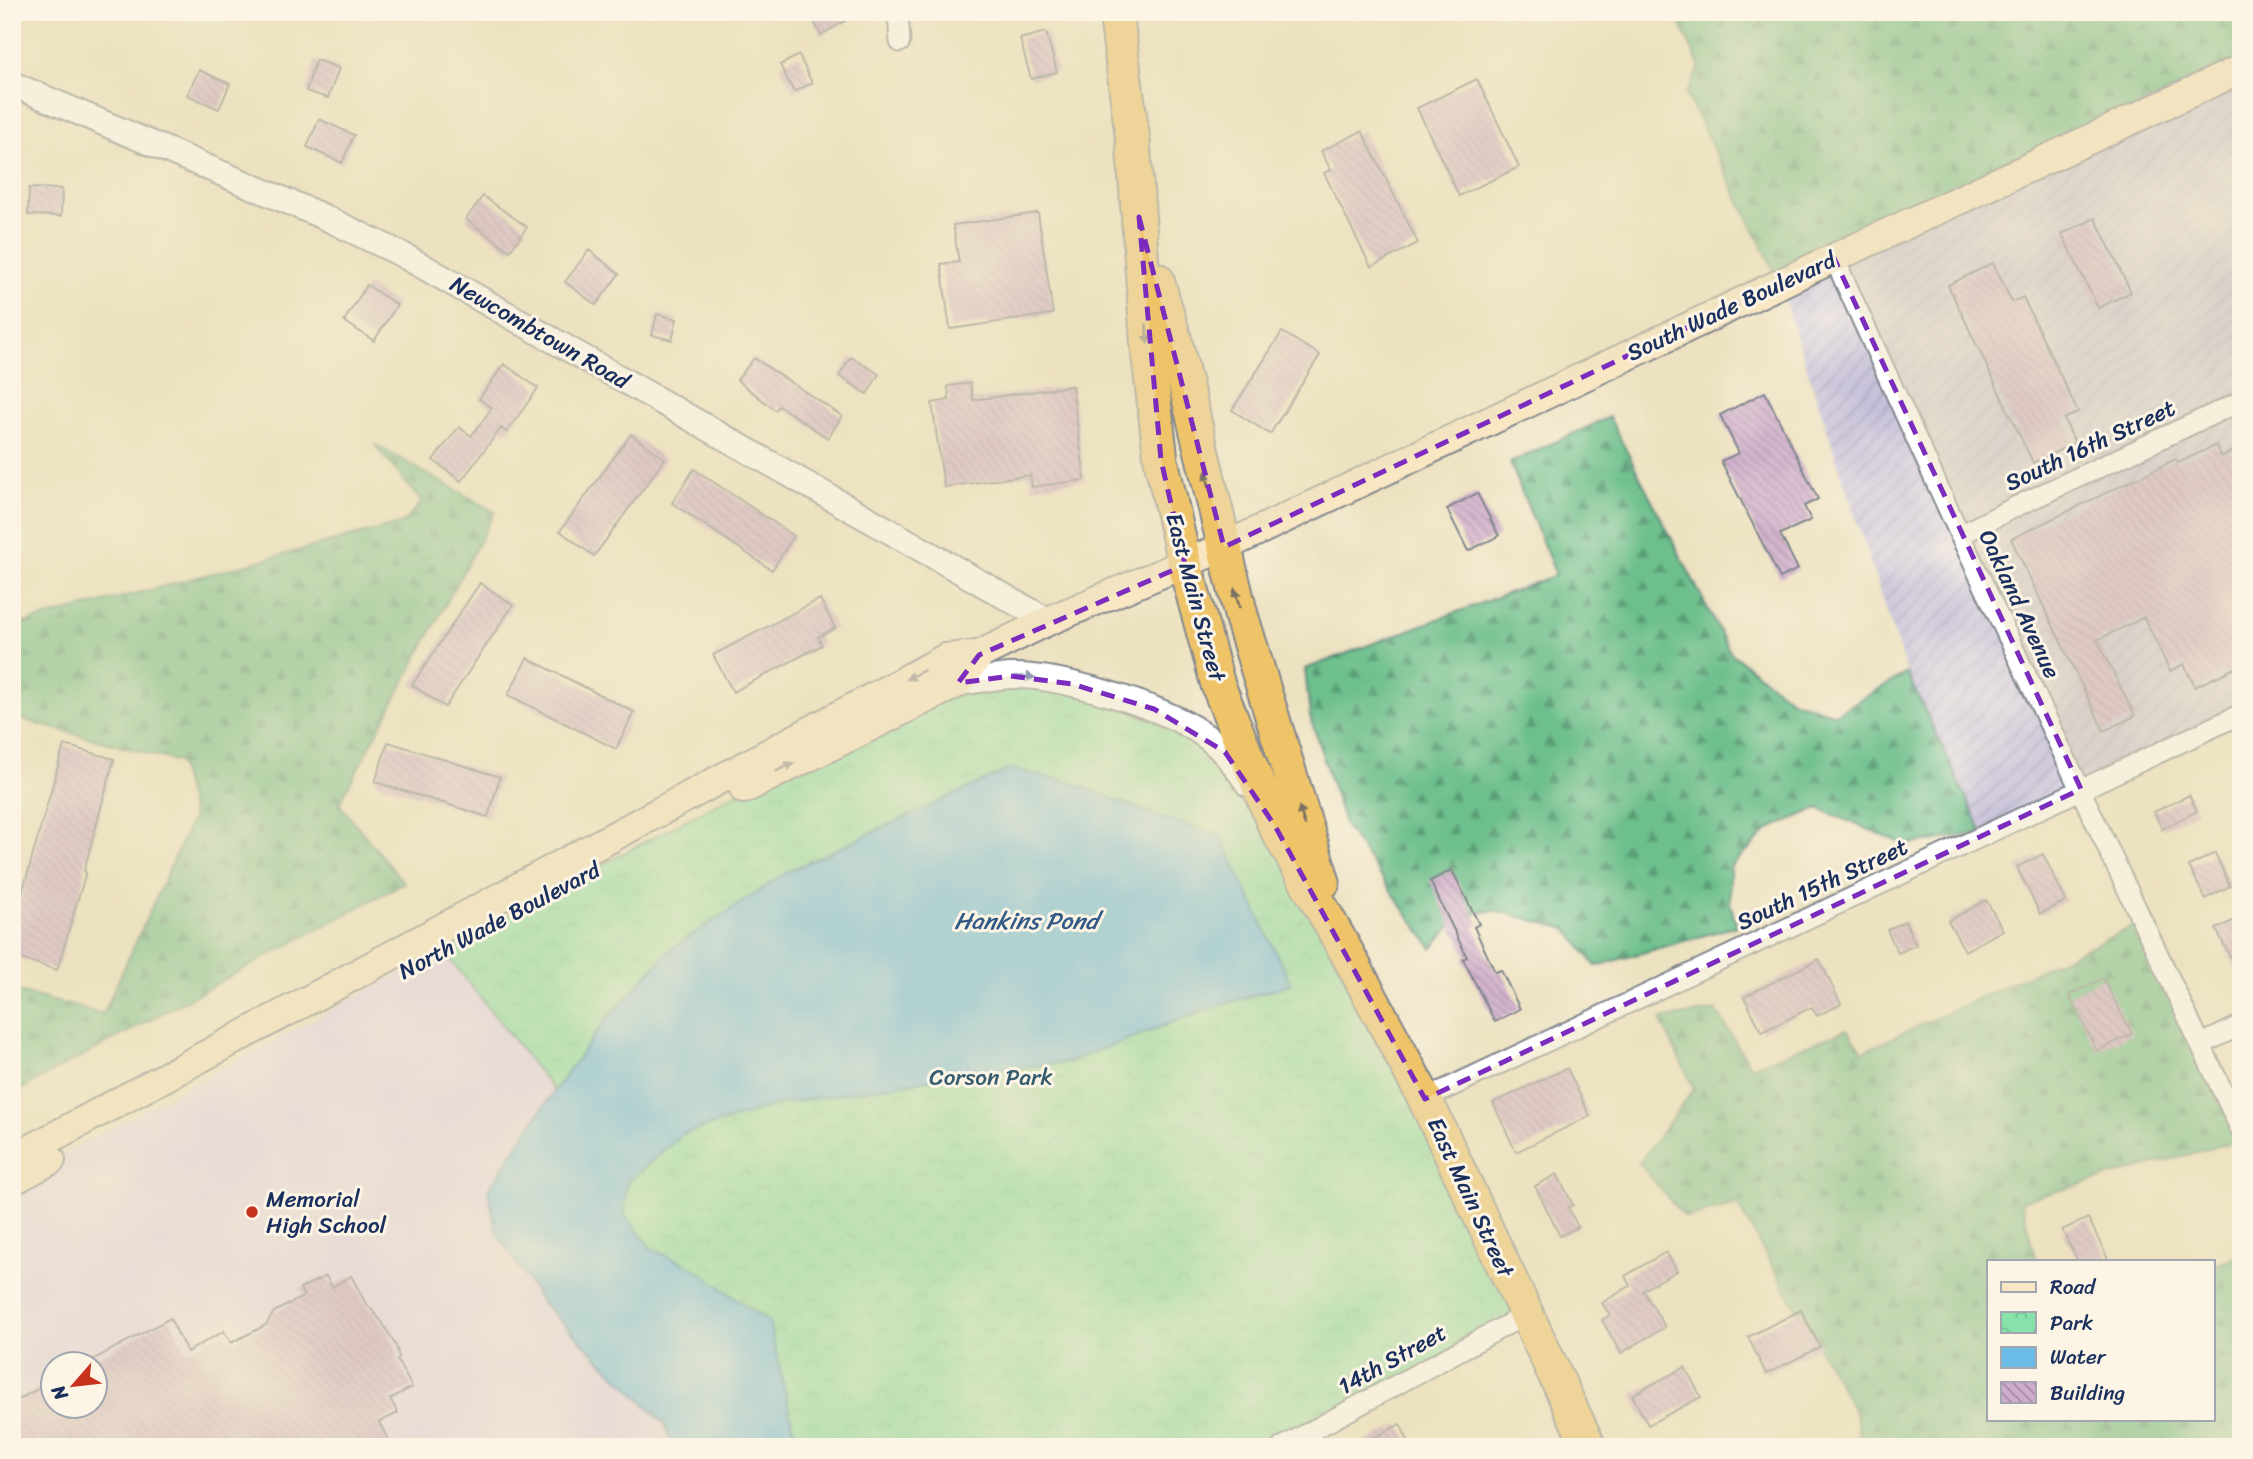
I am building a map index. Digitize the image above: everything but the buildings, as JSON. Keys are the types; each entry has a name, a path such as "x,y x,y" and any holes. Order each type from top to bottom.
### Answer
{"highway":[{"name":"East Main Street","path":"1116,12 1133,141 1148,350 1161,460 1185,565 1218,685 1275,826 1425,1099 1589,1447"},
{"name":"East Main Street","path":"1139,217 1175,341 1224,547 1272,719 1346,951"}],"main road":[{"name":"South Wade Boulevard","path":"1224,547 1833,258 2241,69"},
{"name":"North Wade Boulevard","path":"12,1159 946,658 979,655 1048,621 1224,547"},
{"name":"North Wade Boulevard","path":"12,1181 768,776 957,683 979,655"}],"street":[{"path":"898,12 901,42"},
{"name":"Newcombtown Road","path":"12,84 324,217 401,254 1048,621"},
{"name":"Oakland Avenue","path":"1833,258 1960,535 2241,1130"},
{"name":"South 16th Street","path":"1960,535 2241,401"},
{"path":"957,683 1011,676 1044,678 1154,709 1200,732 1225,752 1275,826"},
{"name":"South 15th Street","path":"1425,1099 2241,714"},
{"path":"2202,1044 2241,1025"},
{"name":"14th Street","path":"1282,1447 1525,1315"}],"highlighted area":[{"path":"1139,217 1224,547 1834,258 2081,789 1425,1099 1275,826 1225,752 1154,709 1072,684 1011,676 958,683 979,655 1185,565 1161,460"}],"shaded area":[{"path":"2241,59 2241,712 1983,833 1907,673 1776,274"},
{"name":"Memorial High School","path":"443,950 554,1091 488,1190 542,1302 664,1423 673,1447 12,1447 12,1181"}],"green space":[{"path":"1675,12 2241,12 2241,59 1776,274 1686,94 1700,67"},
{"path":"1609,417 1730,652 1791,700 1835,714 1907,673 1983,833 1905,845 1818,808 1769,829 1730,867 1730,903 1737,926 1596,966 1567,929 1494,910 1459,916 1432,948 1345,826 1310,716 1305,669 1556,575 1510,463"},
{"path":"374,444 495,512 339,804 404,883 12,1094 12,990 103,1014 193,817 179,762 12,717 12,626 403,523 422,502"},
{"name":"Corson Park","path":"958,683 1072,684 1225,752 1525,1315 1282,1447 673,1447 664,1423 542,1302 497,1233 488,1190 554,1091 443,950 768,776"},
{"path":"2149,919 2241,1113 2241,1140 2021,1201 2036,1260 1987,1260 1987,1420 2214,1420 2214,1266 2241,1255 2241,1447 1861,1447 1856,1414 1737,1204 1685,1218 1639,1163 1694,1089 1660,1019 1716,1010 1751,1067 1848,1029 1862,1052"}],"water":[{"name":"Hankins Pond","path":"1010,769 1070,782 1157,816 1220,835 1291,984 1211,1008 1065,1063 975,1072 780,1104 683,1134 627,1182 624,1214 652,1249 691,1266 769,1322 798,1447 673,1447 664,1423 542,1302 497,1233 488,1190 604,1022 671,949 789,871"}],"place":[{"name":"Memorial High School","path":"252,1212"}]}
